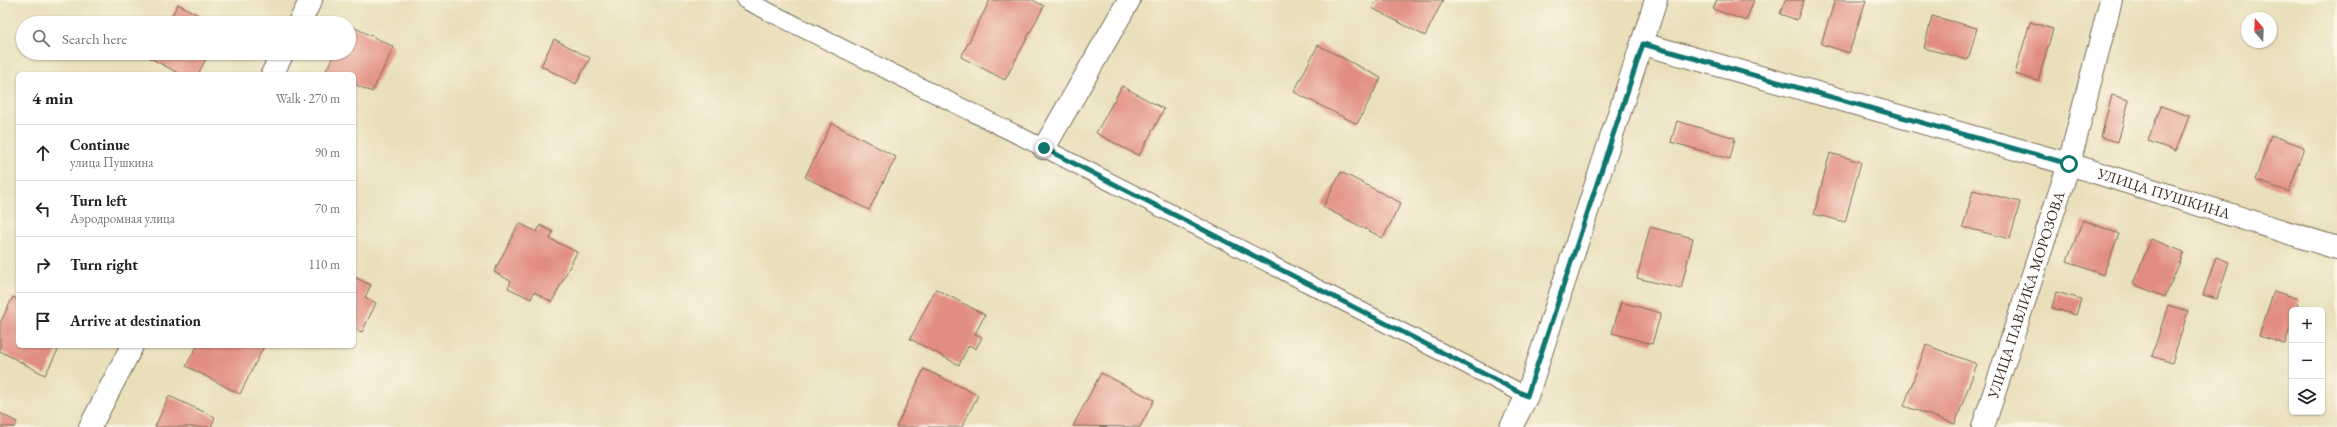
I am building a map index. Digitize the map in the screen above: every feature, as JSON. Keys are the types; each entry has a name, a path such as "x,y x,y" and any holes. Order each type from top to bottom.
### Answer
{"street":[{"path":"303,16 311,0"},
{"path":"1044,148 1129,0"},
{"path":"1511,427 1527,396 1643,44 1656,0"},
{"name":"УЛИЦА ПАВЛИКА МОРОЗОВА","path":"1983,427 2069,164 2111,0"},
{"name":"УЛИЦА ПУШКИНА","path":"1643,44 2069,164 2337,248"},
{"path":"273,72 279,60"},
{"path":"90,427 131,348"}],"lane":[{"path":"745,0 1044,148 1527,396"}],"building":[{"path":"990,0 1033,0 1044,6 1005,80 961,57"},
{"path":"1377,0 1443,0 1425,36 1372,8"},
{"path":"1717,0 1754,0 1746,21 1713,9"},
{"path":"1785,0 1804,0 1797,20 1780,14"},
{"path":"1835,0 1866,0 1849,53 1821,44"},
{"path":"178,4 201,16 172,16"},
{"path":"1932,16 1977,28 1968,60 1924,48"},
{"path":"2030,22 2053,29 2038,81 2015,74"},
{"path":"356,28 394,47 372,92 356,85 356,72 330,72 326,70 331,60 356,60"},
{"path":"554,39 590,58 576,84 541,66"},
{"path":"1318,45 1381,78 1357,124 1294,92"},
{"path":"154,60 205,60 199,72 176,72"},
{"path":"1122,86 1164,109 1139,156 1096,133"},
{"path":"2112,95 2129,100 2118,142 2101,137"},
{"path":"2161,106 2189,116 2176,151 2148,141"},
{"path":"1677,121 1735,138 1730,159 1671,142"},
{"path":"832,123 896,157 869,210 805,177"},
{"path":"2271,135 2304,147 2289,192 2255,180"},
{"path":"1830,153 1861,162 1845,222 1814,214"},
{"path":"1341,172 1401,203 1383,238 1323,207"},
{"path":"1973,190 2020,202 2010,239 1963,227"},
{"path":"2083,220 2119,234 2103,275 2067,261"},
{"path":"519,223 537,232 540,225 553,232 550,239 577,252 552,302 534,292 531,299 508,288 511,281 494,272"},
{"path":"1650,227 1693,238 1681,289 1637,278"},
{"path":"2151,239 2184,252 2165,297 2133,284"},
{"path":"2216,257 2229,262 2217,299 2203,295"},
{"path":"356,278 371,285 365,297 376,303 362,332 356,330"},
{"path":"936,289 985,315 975,334 982,337 976,349 969,345 959,365 910,339"},
{"path":"2274,291 2299,299 2297,307 2289,307 2289,331 2285,344 2259,336"},
{"path":"2056,292 2081,299 2076,315 2052,308"},
{"path":"13,297 16,299 16,348 59,348 45,375 0,351 0,323"},
{"path":"1621,302 1661,313 1652,344 1612,333"},
{"path":"2168,305 2188,311 2172,363 2152,356"},
{"path":"1926,345 1977,364 1955,424 1904,406"},
{"path":"196,348 263,348 240,394 186,366"},
{"path":"924,369 978,395 962,427 896,427"},
{"path":"1101,373 1154,400 1140,427 1073,426"},
{"path":"169,396 215,417 211,427 155,427"},
{"path":"0,413 17,422 15,427 0,427"}],"route":[{"path":"1044,148 1527,396 1643,44 2069,164"}]}
